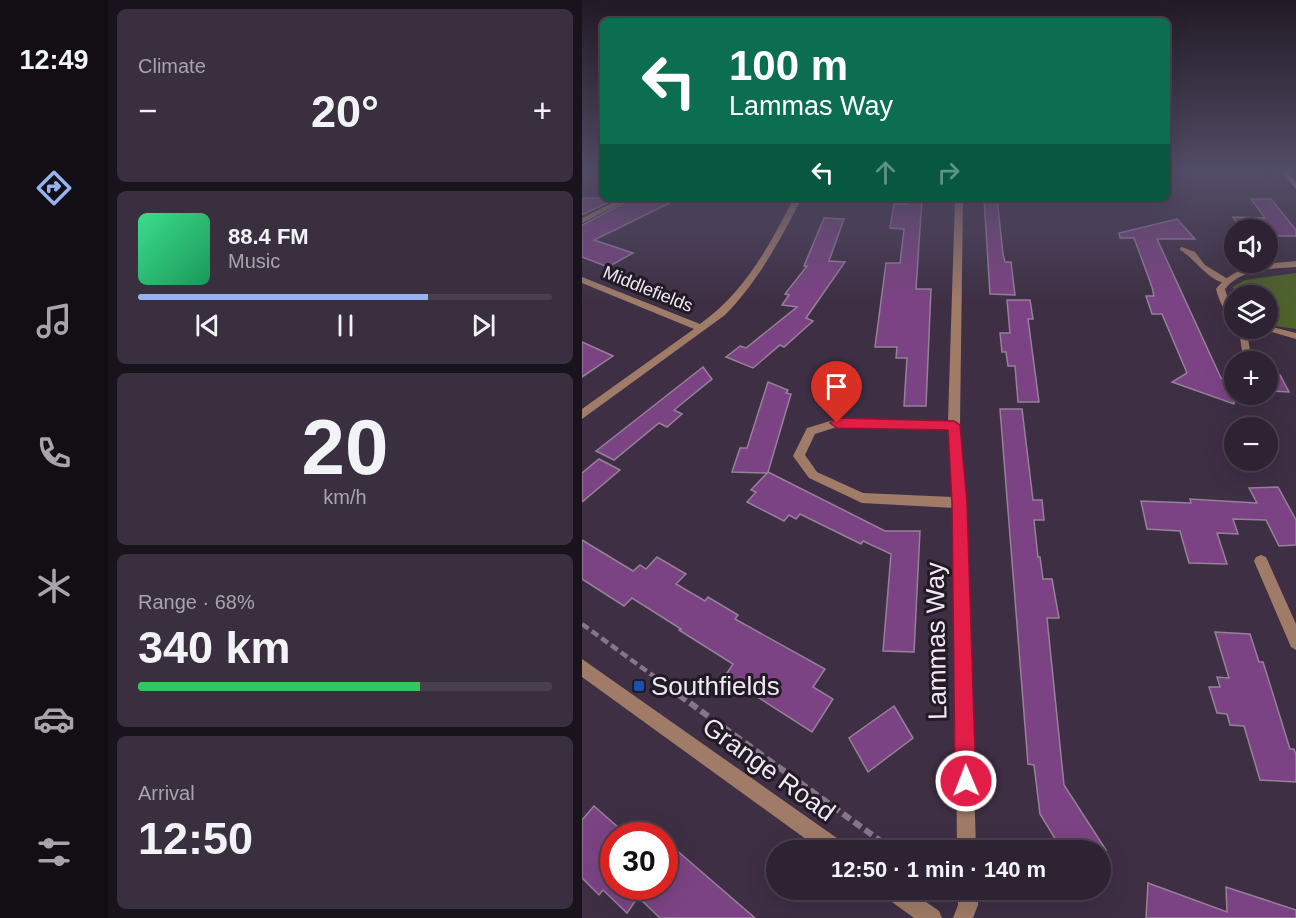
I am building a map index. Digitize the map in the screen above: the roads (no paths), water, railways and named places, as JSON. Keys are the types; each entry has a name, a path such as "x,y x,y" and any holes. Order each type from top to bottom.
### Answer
{"street":[{"path":"582,415 722,313 756,277 789,216"},
{"name":"Lammas Way","path":"959,216 954,425 960,503 967,840"},
{"path":"1224,300 1220,289 1225,281 1248,271 1296,264"},
{"name":"Middlefields","path":"582,280 701,328"},
{"path":"1278,332 1296,336"},
{"path":"954,425 837,423 810,431 799,456 813,475 862,498 960,503"},
{"path":"1261,561 1296,642"},
{"name":"Grange Road","path":"582,667 823,840"},
{"path":"906,900 932,918"},
{"path":"963,918 968,900"}],"lane":[{"path":"1182,249 1197,258 1202,267 1225,281"}],"place":[{"name":"Southfields","path":"639,686"}]}
